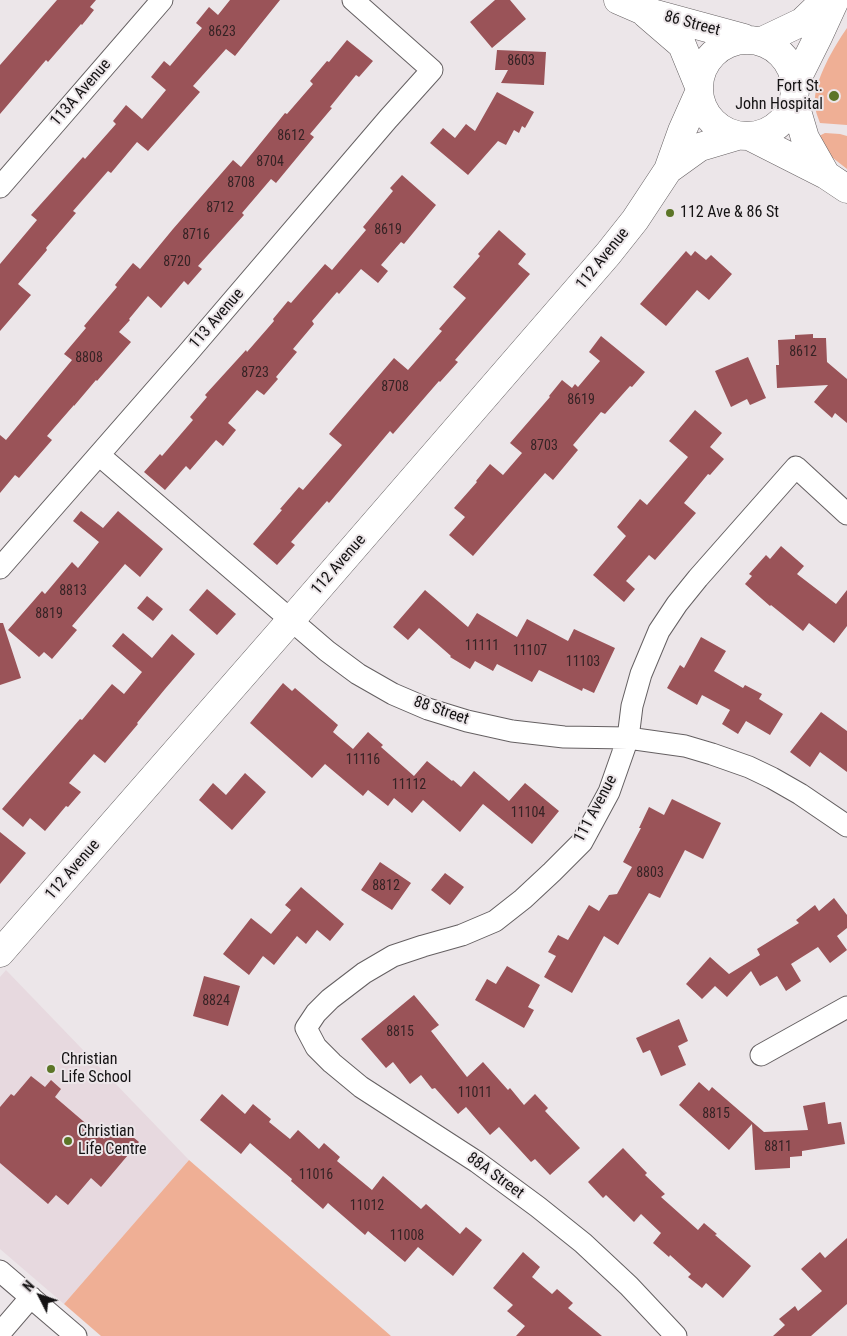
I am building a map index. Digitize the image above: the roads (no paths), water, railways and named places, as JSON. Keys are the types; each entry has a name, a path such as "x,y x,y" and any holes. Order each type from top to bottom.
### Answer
{"street":[{"name":"113A Avenue","path":"0,187 162,0"},
{"name":"113 Avenue","path":"0,568 432,70 353,0"},
{"path":"825,0 802,22 753,39 726,44 713,54 703,68 698,90 704,109 712,120 722,128 744,136 836,182"},
{"path":"744,136 765,135 777,127 787,116 795,91 835,0"},
{"name":"86 Street","path":"629,5 753,39"},
{"name":"86 Street","path":"629,5 682,45 698,90"},
{"path":"753,39 772,46 783,55 791,66 805,138 836,182"},
{"name":"112 Avenue","path":"0,953 608,254 635,220 668,170 698,90"},
{"name":"112 Avenue","path":"668,170 700,147 744,136"},
{"name":"88 Street","path":"99,455 326,651 358,674 393,694 428,709 467,721 512,731 564,737 628,738 685,746 749,767 800,794 847,826"},
{"name":"111 Avenue","path":"306,1028 316,1013 330,999 364,973 393,956 462,935 495,922 552,872 582,842 610,792 628,738 632,706 641,674 659,631 677,604 698,578 796,466 847,514"},
{"path":"761,1055 847,1007"},
{"name":"88A Street","path":"306,1028 316,1047 361,1087 477,1162 583,1243 629,1286 676,1336"},
{"path":"0,1271 76,1336"},
{"path":"0,1333 31,1297"}],"place":[{"name":"Fort St. John Hospital","path":"834,96"},
{"name":"112 Ave & 86 St","path":"670,213"},
{"name":"Christian Life School","path":"51,1069"},
{"name":"Christian Life Centre","path":"68,1141"}]}
